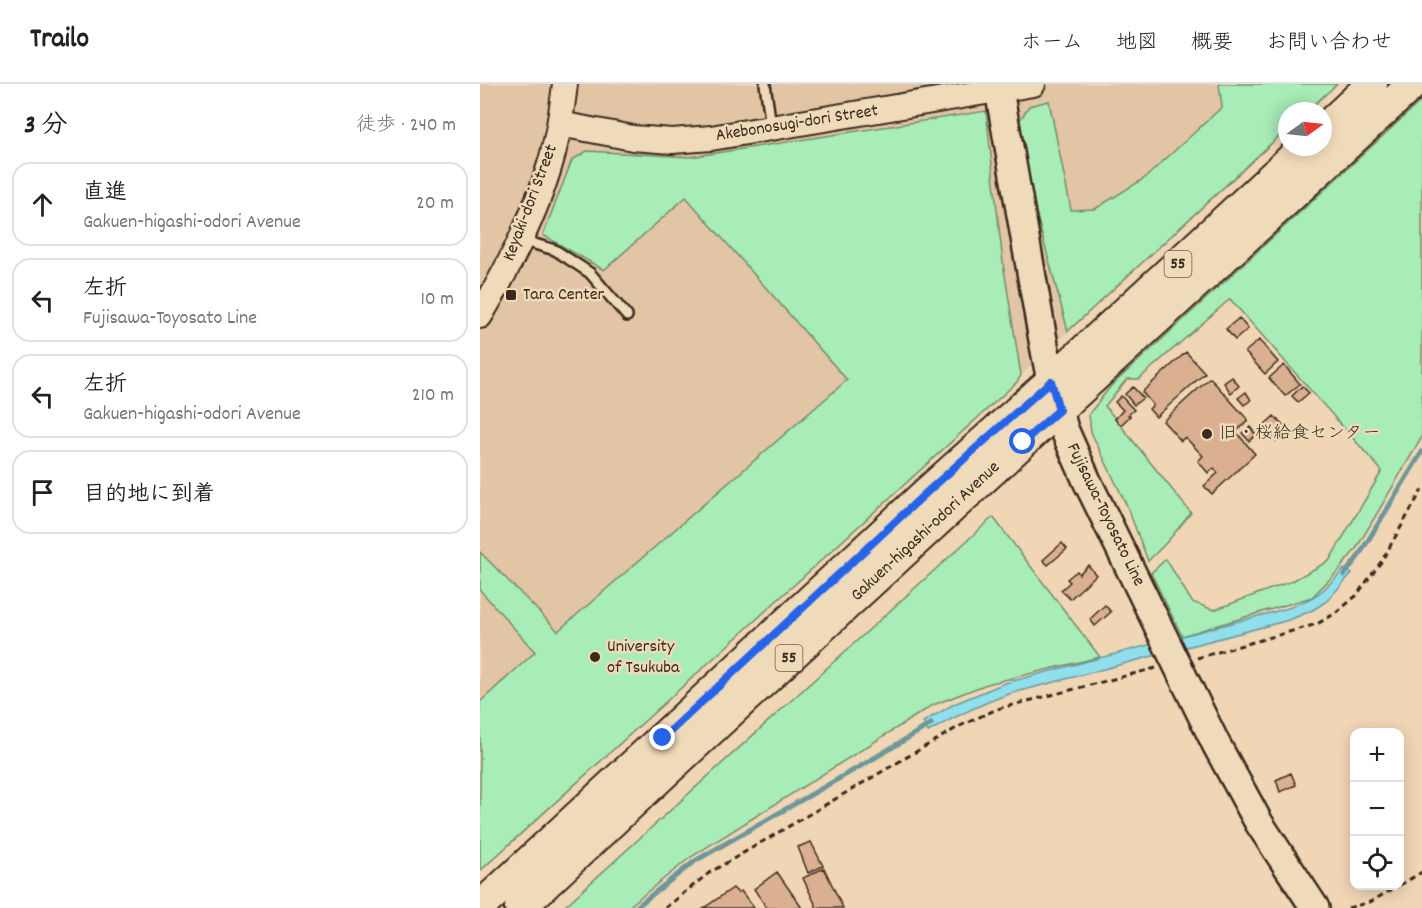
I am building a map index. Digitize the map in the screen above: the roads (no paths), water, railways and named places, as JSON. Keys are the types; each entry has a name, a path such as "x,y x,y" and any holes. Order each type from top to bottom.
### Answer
{"main road":[{"path":"1332,122 1372,84"},
{"name":"Gakuen-higashi-odori Avenue","path":"520,908 1413,84"},
{"name":"Fujisawa-Toyosato Line","path":"998,87 1051,381 1064,429 1087,481 1216,744 1259,823 1315,908"},
{"name":"Gakuen-higashi-odori Avenue","path":"480,907 926,493 1294,156"}],"street":[{"name":"Keyaki-dori Street","path":"480,316 521,240 551,162 560,124 565,84"},
{"name":"Akebonosugi-dori Street","path":"560,124 633,138 672,141 711,138 998,87 1033,84"}],"lane":[{"path":"765,84 771,128"},
{"path":"521,240 555,250 590,273 627,316"}],"water":[{"path":"1344,569 1352,573 1327,601 1289,620 1009,694 967,711 928,732 923,722 954,704 1005,683 1285,609 1318,594"}],"waterway":[{"path":"1344,575 1358,557 1422,452"},
{"path":"635,908 695,861 931,724"}],"place":[{"name":"Tara Center","path":"511,295"},
{"name":"旧・桜給食センター","path":"1207,434"},
{"name":"University of Tsukuba","path":"595,657"}]}
